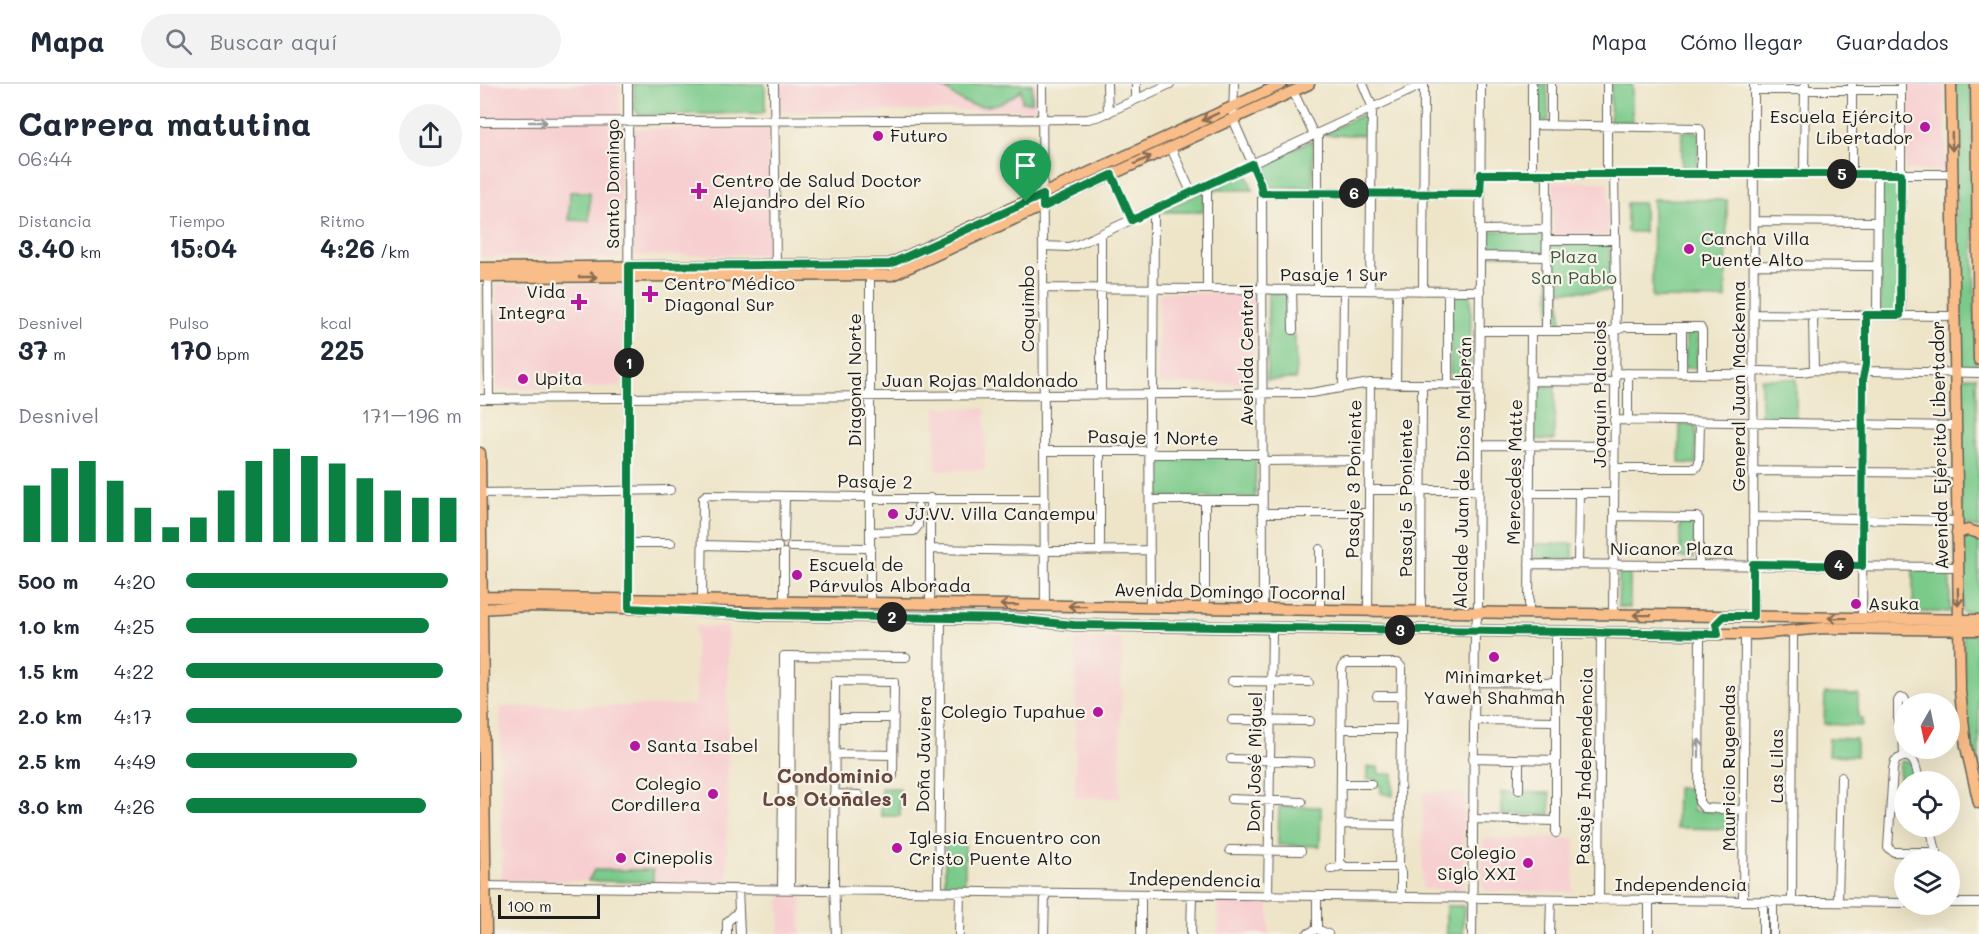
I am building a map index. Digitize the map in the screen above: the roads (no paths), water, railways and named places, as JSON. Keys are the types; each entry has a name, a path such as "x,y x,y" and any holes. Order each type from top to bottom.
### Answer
{"main road":[{"path":"898,267 1043,195 1270,87 1282,84"},
{"path":"484,276 629,272 705,266 776,271 870,270 885,265 898,267 1043,207 1309,84"},
{"name":"Avenida Ejército Libertador","path":"1951,84 1960,691 1963,726 1979,803"},
{"path":"1976,84 1979,360"},
{"path":"702,277 705,266"},
{"path":"725,266 735,277"},
{"path":"480,268 629,272 702,277 735,277 776,271"},
{"path":"480,453 482,857 486,934"},
{"path":"1958,533 1968,530 1979,533"},
{"name":"Avenida Domingo Tocornal","path":"480,597 629,603 735,613 1019,619 1074,625 1745,635 1824,628 1959,624 1979,620"},
{"name":"Avenida Domingo Tocornal","path":"480,609 702,600 784,601 1862,618 1959,624 1979,630"},
{"path":"735,601 733,607 735,613"},
{"path":"811,615 812,602"},
{"path":"894,603 897,609 894,617"},
{"path":"906,603 903,610 906,617"},
{"path":"1211,608 1216,627"},
{"path":"1318,628 1326,620 1320,610"},
{"path":"1718,634 1716,624 1724,616"}],"street":[{"name":"Santo Domingo","path":"628,84 629,603"},
{"path":"774,84 776,271"},
{"name":"Coquimbo","path":"1042,84 1045,606"},
{"path":"1107,84 1108,113"},
{"path":"1136,84 1136,99"},
{"path":"480,122 1088,119 1108,113 1168,84"},
{"name":"Avenida Central","path":"1234,84 1233,119 1262,193 1263,609"},
{"path":"1363,84 1371,102 1370,291"},
{"path":"1043,246 1075,246 1424,84 1423,291"},
{"name":"Alcalde Juan de Dios Malebrán","path":"1472,934 1474,631 1478,612 1481,84"},
{"path":"1532,84 1532,174"},
{"path":"1551,84 1551,126"},
{"name":"Joaquín Palacios","path":"1607,84 1607,126 1615,240 1613,614"},
{"path":"1754,87 1901,87 1900,315"},
{"name":"General Juan Mackenna","path":"1753,616 1754,87"},
{"path":"1804,174 1805,87"},
{"path":"1852,87 1852,174"},
{"path":"1293,91 1316,134 1318,290"},
{"path":"1532,125 1700,128 1701,174"},
{"path":"1171,148 1191,192"},
{"path":"1481,174 1953,174"},
{"path":"1546,331 1547,174"},
{"path":"1876,315 1878,174"},
{"path":"1112,175 1132,220"},
{"path":"1207,185 1207,290"},
{"path":"1262,193 1480,194"},
{"path":"1150,607 1149,452 1155,209"},
{"path":"1754,221 1877,222"},
{"path":"1480,230 1547,230"},
{"path":"1101,234 1101,395"},
{"path":"1547,240 1615,240"},
{"path":"1480,256 1547,257"},
{"path":"1754,265 1877,266"},
{"name":"Diagonal Norte","path":"870,270 870,603"},
{"path":"484,276 489,399"},
{"name":"Pasaje 1 Sur","path":"1043,288 1480,291"},
{"path":"1292,290 1293,330"},
{"path":"1343,387 1344,290"},
{"path":"1396,384 1397,291"},
{"path":"1448,291 1448,385"},
{"path":"1754,314 1955,316"},
{"path":"1813,315 1814,370"},
{"path":"1862,618 1866,315"},
{"path":"1480,331 1615,331 1624,327 1701,328 1702,374"},
{"path":"1682,327 1682,374"},
{"name":"Mercedes Matte","path":"1529,613 1531,331"},
{"path":"1531,381 1615,377 1628,373 1747,374 1760,371 1805,372 1814,370 1979,373"},
{"path":"1628,373 1628,421"},
{"name":"Juan Rojas Maldonado","path":"480,399 1261,394 1318,393 1370,383 1479,385"},
{"name":"Pasaje 3 Poniente","path":"1368,610 1370,383"},
{"name":"Pasaje 5 Poniente","path":"1421,611 1422,384"},
{"path":"1614,420 1956,426"},
{"path":"1614,468 1698,467 1700,422"},
{"path":"1479,445 1614,446"},
{"name":"Pasaje 1 Norte","path":"1044,451 1149,452 1369,460"},
{"path":"1100,451 1100,550"},
{"path":"1754,471 1957,473"},
{"path":"480,493 670,490"},
{"path":"1369,490 1478,490"},
{"path":"1530,493 1614,493"},
{"path":"1578,564 1579,493"},
{"name":"Pasaje 2","path":"703,545 705,495 1045,499"},
{"path":"784,539 785,495"},
{"path":"930,498 930,604"},
{"path":"1205,500 1211,608"},
{"path":"1149,501 1262,500"},
{"path":"870,532 914,531 918,526 918,507"},
{"path":"1262,513 1368,513"},
{"path":"1614,516 1698,518 1699,564"},
{"path":"1753,517 1957,521"},
{"path":"777,547 784,539"},
{"path":"784,539 789,541 791,547"},
{"path":"629,543 670,543"},
{"path":"702,600 703,545 777,547"},
{"path":"777,547 780,552 784,553"},
{"path":"791,547 870,548"},
{"path":"784,553 788,552 791,547"},
{"path":"930,549 1150,550"},
{"path":"1320,549 1320,610"},
{"path":"784,553 784,601"},
{"name":"Nicanor Plaza","path":"1529,564 1958,567"},
{"name":"Doña Javiera","path":"938,891 941,617"},
{"name":"Don José Miguel","path":"1268,896 1272,628"},
{"path":"1556,632 1556,833"},
{"name":"Las Lilas","path":"1792,901 1793,632"},
{"name":"Pasaje Independencia","path":"1599,900 1601,633"},
{"path":"1700,634 1699,802 1704,808 1744,810"},
{"name":"Mauricio Rugendas","path":"1743,901 1745,635"},
{"path":"786,889 784,656 906,657"},
{"path":"1342,865 1340,860 1342,667 1345,663 1399,664 1402,669 1399,867 1397,871 1399,895"},
{"path":"836,934 835,681 894,682 893,776"},
{"path":"1232,681 1309,682"},
{"path":"1474,682 1556,682"},
{"path":"1377,696 1402,696"},
{"path":"835,718 894,718"},
{"path":"1232,720 1310,722"},
{"path":"1474,720 1556,721"},
{"path":"1341,729 1401,729"},
{"path":"834,754 893,755"},
{"path":"1473,758 1556,760"},
{"path":"1231,759 1310,762"},
{"path":"1519,790 1520,759"},
{"path":"1894,852 1888,848 1893,769 1895,761 1900,759"},
{"path":"1909,759 1914,761 1916,771"},
{"path":"1838,902 1841,777"},
{"path":"1341,784 1371,784"},
{"path":"834,794 859,795"},
{"path":"1231,799 1302,802"},
{"path":"1473,819 1556,821"},
{"path":"1340,824 1400,825"},
{"path":"1230,850 1301,851"},
{"path":"1342,865 1345,867 1399,867"},
{"path":"1331,868 1338,868 1342,865"},
{"name":"Independencia","path":"483,886 1317,897 1399,895 1472,899 1894,903"},
{"path":"738,889 740,934"},
{"path":"959,934 960,892"},
{"path":"1044,934 1045,893"},
{"path":"1141,894 1141,934"},
{"path":"1191,934 1192,895"},
{"path":"1317,897 1317,929"},
{"path":"1550,934 1551,900"},
{"path":"1649,900 1649,934"},
{"path":"1763,901 1763,934"},
{"path":"1773,901 1773,934"},
{"path":"1960,903 1979,903"},
{"path":"727,934 727,922 738,912"},
{"path":"1307,934 1317,929"},
{"path":"1317,929 1328,934"}],"place":[{"name":"Escuela Ejército Libertador","path":"1925,127"},
{"name":"Futuro","path":"878,136"},
{"name":"Centro de Salud Doctor Alejandro del Río","path":"699,191"},
{"name":"Cancha Villa Puente Alto","path":"1689,249"},
{"name":"Centro Médico Diagonal Sur","path":"650,294"},
{"name":"Vida Integra","path":"579,302"},
{"name":"Upita","path":"523,379"},
{"name":"JJ.VV. Villa Canaempu","path":"893,514"},
{"name":"Escuela de Párvulos Alborada","path":"797,575"},
{"name":"Asuka","path":"1856,604"},
{"name":"Minimarket Yaweh Shahmah","path":"1494,657"},
{"name":"Colegio Tupahue","path":"1098,712"},
{"name":"Santa Isabel","path":"635,746"},
{"name":"Colegio Cordillera","path":"713,794"},
{"name":"Iglesia Encuentro con Cristo Puente Alto","path":"897,848"},
{"name":"Cinepolis","path":"621,858"},
{"name":"Colegio Siglo XXI","path":"1528,863"}],"district":[{"name":"Condominio Los Otoñales 1","path":"835,788"}],"park label":[{"name":"Plaza San Pablo","path":"1574,267"}]}
